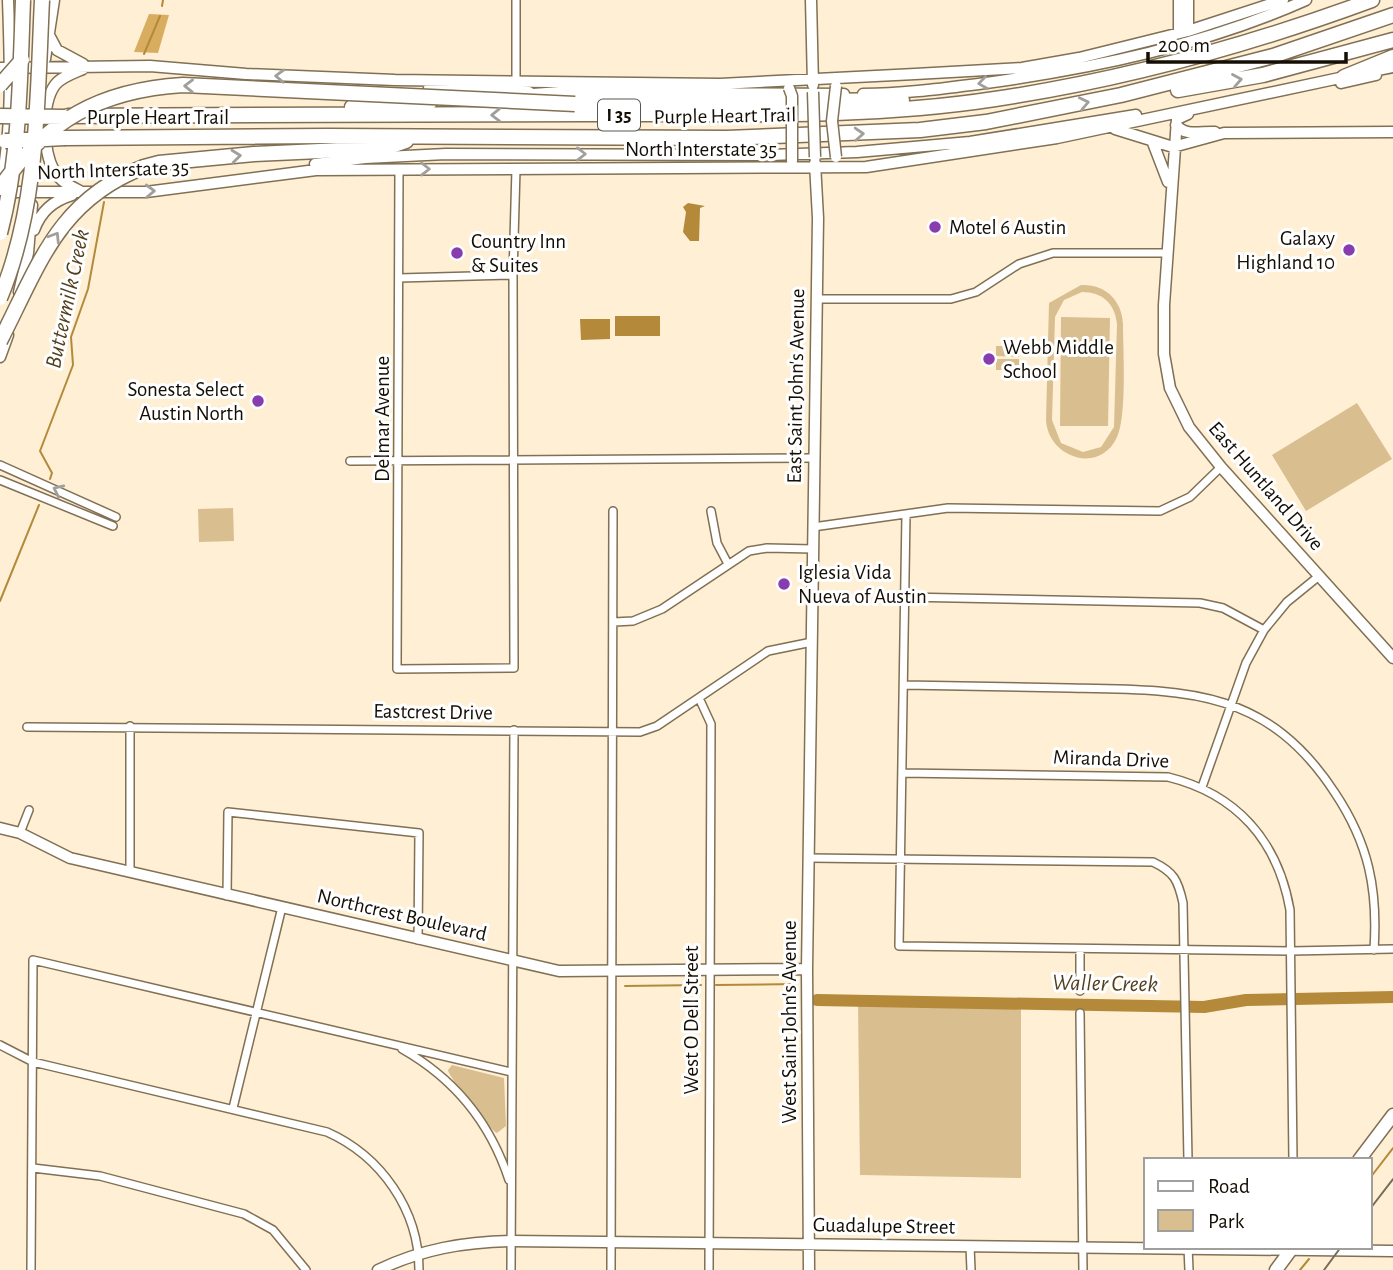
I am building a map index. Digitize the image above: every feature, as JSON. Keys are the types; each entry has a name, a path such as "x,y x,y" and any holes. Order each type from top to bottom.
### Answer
{"highway":[{"path":"0,233 7,206 17,134 23,0"},
{"path":"0,298 19,240 33,167 42,0"},
{"path":"0,85 35,40 54,0"},
{"name":"Purple Heart Trail","path":"0,116 587,114 738,117 862,113 956,104 1068,87 1177,63 1372,0"},
{"name":"Purple Heart Trail","path":"2,141 65,138 758,138 872,134 986,122 1121,95 1273,56 1393,15"},
{"path":"1121,95 1164,92 1234,81 1333,57 1389,40"},
{"path":"1345,77 1393,57"},
{"path":"0,189 23,155 49,130 115,96 148,88 183,85 574,98 925,100 956,104"},
{"path":"281,116 345,108 574,98"},
{"path":"0,341 66,220 93,194 144,167 182,160 254,154 386,148 415,137"}],"main road":[{"path":"28,253 44,67 54,0"},
{"name":"East Saint John's Avenue","path":"810,774 818,218 811,0"},
{"path":"1179,0 1184,32"},
{"path":"1184,32 1188,0"},
{"path":"4,68 151,66 326,78 516,83 785,84 813,78 1023,68 1079,58 1184,32 1283,0"},
{"path":"326,78 376,86 574,98 869,94 981,83 1073,69 1171,47 1265,18 1306,0"},
{"path":"0,189 5,163 4,68 8,4"},
{"path":"0,36 8,4"},
{"path":"8,25 21,37 38,37 45,32 50,19"},
{"path":"49,35 57,50 71,61 89,66"},
{"path":"83,192 60,179 50,163 47,111 48,99 57,82 89,66"},
{"path":"1393,69 1181,115 1176,125 1182,132 1190,133 1393,132"},
{"name":"North Interstate 35","path":"0,189 33,193 174,189 293,171 782,169 815,163 845,167 916,162 1094,130 1180,110 1393,69"},
{"path":"845,167 836,157 832,108 836,86 848,77"},
{"path":"782,169 792,161 792,96 785,84"},
{"path":"293,171 317,164 401,155 769,155 857,152 970,142 1180,110"},
{"name":"East Huntland Drive","path":"1176,125 1164,305 1165,368 1170,388 1189,427 1221,467 1393,658"},
{"path":"1094,130 1116,129 1153,143 1173,147 1224,133"},
{"path":"1153,143 1164,165 1171,191"},
{"path":"0,357 14,317 38,217 57,200 83,192"},
{"name":"West Saint John's Avenue","path":"809,1270 807,969 810,774"},
{"name":"Northcrest Boulevard","path":"0,828 20,833 70,858 559,971 807,969"},
{"path":"1361,1158 1393,1115"},
{"name":"Guadalupe Street","path":"378,1270 419,1253 454,1245 511,1241 1144,1248"},
{"path":"1276,1270 1291,1249"},
{"name":"Guadalupe Street","path":"1326,1249 1393,1251"}],"street":[{"path":"516,0 516,83"},
{"path":"515,459 513,275 516,169"},
{"name":"Delmar Avenue","path":"399,170 397,669 514,668 515,459"},
{"path":"816,299 951,299 976,292 1019,264 1053,253 1167,253"},
{"path":"399,278 513,275"},
{"path":"350,461 814,458"},
{"path":"0,464 116,517"},
{"path":"813,527 948,508 1160,511 1190,497 1221,467"},
{"path":"0,480 113,526"},
{"path":"611,1270 613,511"},
{"path":"711,511 717,543 728,564"},
{"path":"906,514 899,946 1291,951 1393,948"},
{"path":"614,622 648,616 742,554 757,549 813,549"},
{"path":"1202,787 1246,663 1264,630 1287,602 1319,576"},
{"path":"905,597 1200,603 1223,608 1264,630"},
{"name":"Eastcrest Drive","path":"27,727 613,732 652,729 768,651 812,642"},
{"path":"904,685 1172,690 1232,705 1296,742 1321,771 1358,830 1377,908 1374,950"},
{"name":"West O Dell Street","path":"699,698 711,724 709,1270"},
{"path":"130,726 130,872"},
{"path":"511,1270 514,730"},
{"name":"Miranda Drive","path":"902,773 1151,775 1202,787 1240,811 1268,845 1285,882 1290,910 1293,1158"},
{"path":"20,833 29,810"},
{"path":"227,896 229,813 419,833 418,940"},
{"path":"809,858 1153,863 1171,871 1179,882 1185,949 1188,1158"},
{"path":"233,1108 282,907"},
{"path":"1080,948 1080,990"},
{"path":"31,1270 33,960 511,1072"},
{"path":"1080,1013 1083,1270"},
{"path":"393,1044 436,1071 471,1105 493,1140 511,1187"},
{"path":"0,1045 33,1062 327,1132 360,1151 382,1170 398,1194 419,1253 419,1270"},
{"path":"33,1168 100,1176 244,1214 280,1236 306,1270"},
{"path":"970,1247 971,1270"},
{"path":"1188,1249 1189,1270"}],"green space":[{"path":"1081,285 1090,285 1111,295 1122,315 1124,382 1120,427 1109,449 1099,456 1076,457 1065,452 1049,433 1046,420 1049,303","holes":["1082,292 1106,300 1116,317 1114,427 1101,447 1083,452 1061,443 1052,420 1055,317 1064,300"]},
{"path":"1061,317 1110,318 1108,426 1060,426"},
{"path":"996,346 1020,346 1019,357 996,356"},
{"path":"996,359 1019,359 1019,370 996,370"},
{"path":"1357,403 1392,459 1306,511 1272,455"},
{"path":"233,508 234,541 199,542 198,509"},
{"path":"858,1003 1021,1003 1021,1178 860,1175"},
{"path":"452,1065 504,1078 506,1126 497,1133 455,1083 448,1070"}],"shaded area":[{"path":"149,14 169,15 158,53 134,52"},
{"path":"688,203 705,206 700,208 699,241 690,241 683,232 686,212 683,207"},
{"path":"615,316 660,316 660,336 615,336"},
{"path":"580,319 610,319 610,339 581,340"}],"waterway":[{"name":"Buttermilk Creek","path":"162,6 163,0"},
{"name":"Buttermilk Creek","path":"144,54 160,16"},
{"name":"Buttermilk Creek","path":"50,479 52,473 40,451 73,365 71,337 88,289 104,202"},
{"name":"Buttermilk Creek","path":"0,601 39,505"},
{"name":"Waller Creek","path":"716,985 796,984"},
{"name":"Waller Creek","path":"625,986 701,985"},
{"name":"Waller Creek","path":"817,1000 1204,1007 1246,1000 1393,997"},
{"path":"1372,1175 1393,1148"},
{"path":"1300,1270 1309,1259"}],"railway":[{"path":"1372,1206 1393,1179"},
{"path":"1324,1270 1340,1249"}],"place":[{"name":"Motel 6 Austin","path":"935,227"},
{"name":"Galaxy Highland 10","path":"1349,250"},
{"name":"Country Inn & Suites","path":"457,253"},
{"name":"Webb Middle School","path":"989,359"},
{"name":"Sonesta Select Austin North","path":"258,401"},
{"name":"Iglesia Vida Nueva of Austin","path":"784,584"}]}
